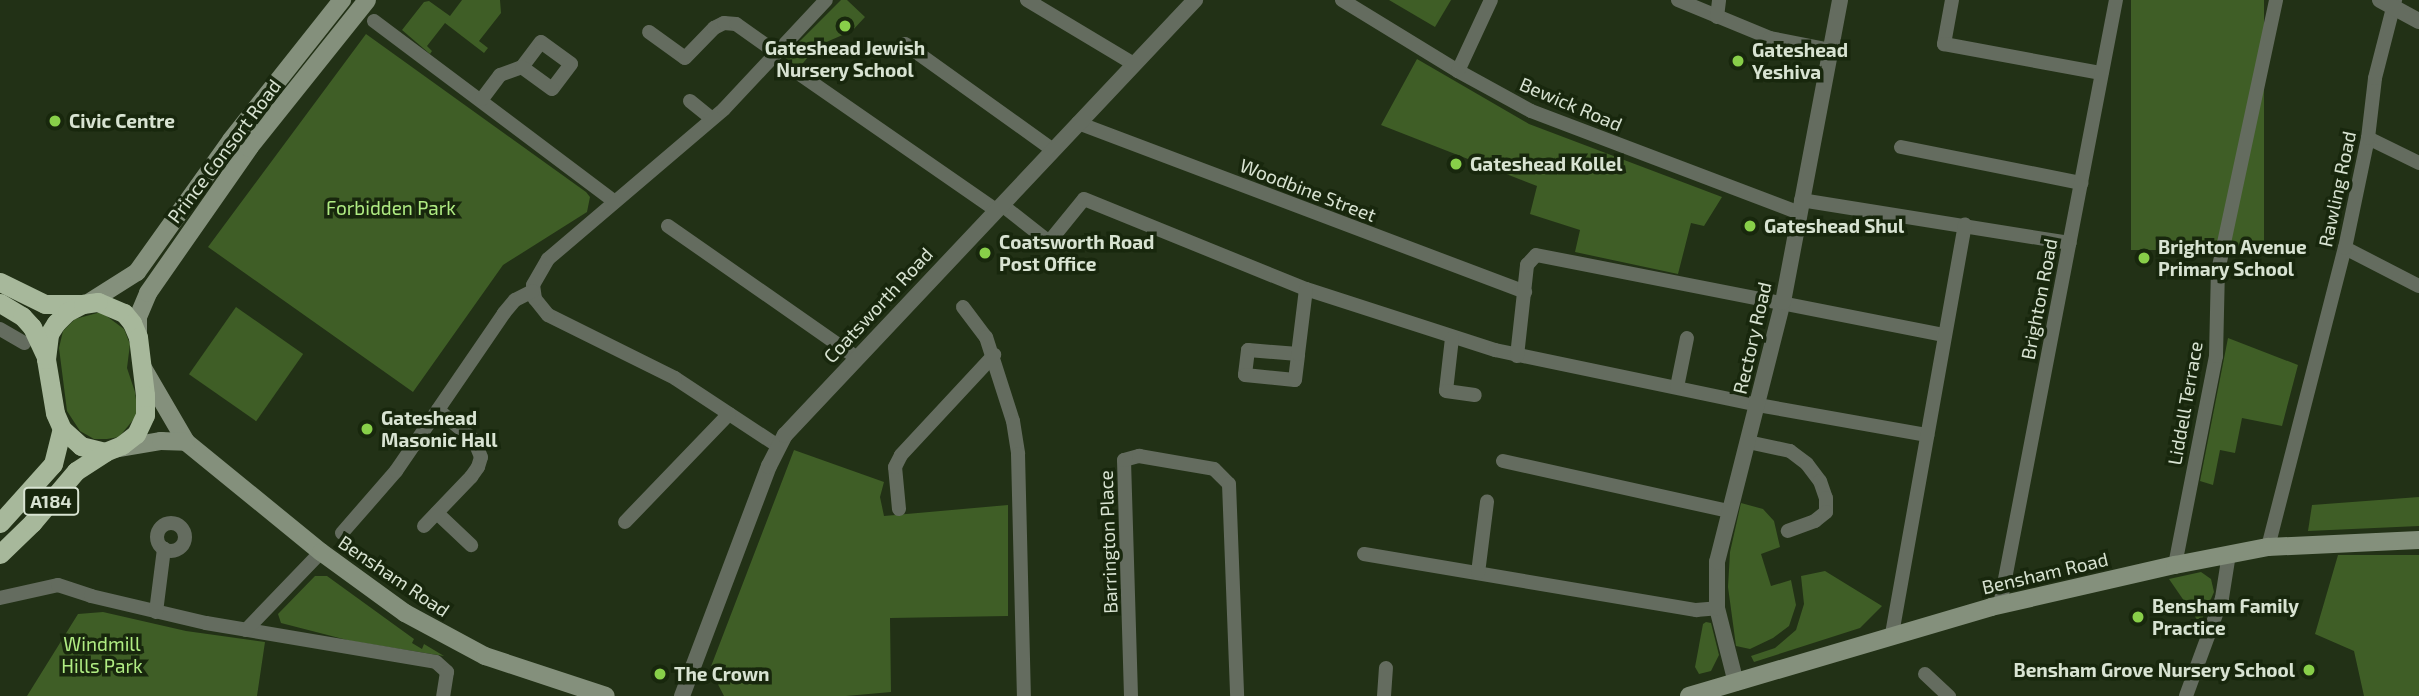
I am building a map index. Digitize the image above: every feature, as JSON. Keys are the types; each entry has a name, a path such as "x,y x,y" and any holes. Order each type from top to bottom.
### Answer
{"highway":[{"path":"0,282 45,304 98,302 124,313 138,337 146,407 142,424 131,439 108,451 81,446 62,429 55,413 41,340 22,316 0,303"},
{"path":"46,359 49,334 56,323 67,312 86,303"},
{"name":"A184","path":"0,523 53,464 62,429"},
{"name":"A184","path":"0,554 32,523 76,471 108,451"}],"main road":[{"name":"Prince Consort Road","path":"86,303 137,272 231,140 342,0"},
{"name":"Prince Consort Road","path":"138,337 138,317 144,299 191,228 249,148 367,0"},
{"name":"Bensham Road","path":"143,368 186,442 321,552 405,613 468,648 517,668 606,696"},
{"path":"108,451 157,442 186,442"},
{"name":"Bensham Road","path":"1689,696 1892,634 2000,605 2175,565 2268,547 2419,540"}],"street":[{"path":"778,446 648,364 548,315 539,307 533,291 537,274 548,259 712,119 826,0"},
{"path":"1027,0 1134,64"},
{"name":"Coatsworth Road","path":"682,696 778,446 857,358 1195,0"},
{"name":"Bewick Road","path":"1342,0 1458,71 1531,111 1800,206 1950,226 1965,224 2070,243"},
{"path":"1458,71 1491,0"},
{"path":"1678,0 1770,38 1830,50"},
{"path":"1717,17 1719,0"},
{"name":"Rectory Road","path":"1736,683 1717,608 1717,562 1783,302 1840,0"},
{"path":"1952,0 1944,44 2101,73"},
{"name":"Brighton Road","path":"2000,605 2116,0"},
{"name":"Liddell Terrace","path":"2175,565 2216,356 2218,271 2276,0"},
{"path":"2389,2 2419,21"},
{"name":"Rawling Road","path":"2268,547 2345,248 2368,138 2375,78 2389,2"},
{"path":"374,21 482,99 615,202"},
{"path":"649,32 685,58 714,28 724,23 736,24 777,53"},
{"path":"905,44 1053,150"},
{"path":"482,99 500,75 522,67"},
{"path":"801,75 1049,242 1084,199 1306,289 1452,338 1517,356 1758,405 1927,435"},
{"path":"690,101 712,119"},
{"name":"Woodbine Street","path":"1078,123 1525,292"},
{"path":"2368,138 2419,163"},
{"path":"1901,147 2081,183"},
{"path":"1892,634 1965,224"},
{"path":"668,226 857,358"},
{"path":"2345,248 2419,286"},
{"path":"1517,356 1530,258 1543,255 1944,335"},
{"path":"1298,354 1306,289"},
{"path":"342,533 377,496 515,299 533,291"},
{"path":"963,307 981,328 994,355 1011,411 1018,454 1024,696"},
{"path":"0,329 24,343"},
{"path":"1452,338 1446,391 1475,395"},
{"path":"1677,387 1687,338"},
{"path":"899,509 895,467 901,455 994,355"},
{"path":"424,526 473,474 481,457 474,440 438,410"},
{"path":"625,523 729,414"},
{"path":"1748,442 1790,451 1807,464 1820,481 1826,498 1826,512 1815,521 1788,531"},
{"name":"Barrington Place","path":"1131,696 1124,460 1139,456 1214,469 1229,484 1237,696"},
{"path":"1503,461 1729,511"},
{"path":"1478,573 1487,502"},
{"path":"437,513 471,545"},
{"path":"156,612 164,549"},
{"path":"247,630 321,552"},
{"path":"1364,554 1696,610 1717,608"},
{"path":"2186,696 2222,598 2229,554"},
{"path":"0,598 58,584 91,596 156,612 438,663 447,672 443,696"},
{"path":"1384,696 1386,668"},
{"path":"1925,674 1949,696"}],"green space":[{"path":"462,0 500,0 501,13 479,41 488,48 484,53 445,23 427,46 432,51 430,54 402,30 424,2 429,1 450,16"},
{"path":"841,0 847,0 865,17 852,31 817,46 799,68 784,57"},
{"path":"1389,0 1451,0 1435,27"},
{"path":"2131,0 2264,0 2264,250 2131,250"},
{"name":"Forbidden Park","path":"366,34 590,197 587,212 503,265 413,392 208,247"},
{"path":"1417,59 1529,124 1722,197 1704,226 1691,223 1678,274 1575,252 1580,230 1530,214 1537,186 1381,125"},
{"path":"236,307 303,354 256,421 189,374"},
{"path":"101,312 124,329 130,344 127,368 135,392 138,414 119,437 94,439 80,431 67,411 59,348 63,331 75,319"},
{"path":"2228,338 2298,365 2282,426 2242,418 2235,453 2220,450 2213,485 2200,481"},
{"path":"794,450 884,482 880,497 884,516 1008,505 1008,616 890,618 891,692 846,696 724,696 710,669"},
{"path":"2419,497 2419,526 2308,531 2312,505"},
{"path":"1741,503 1763,509 1774,521 1780,547 1761,554 1771,586 1791,580 1796,605 1789,626 1773,638 1750,649 1736,646 1728,587 1730,552"},
{"path":"2338,555 2419,555 2419,696 2364,696 2354,651 2315,634"},
{"path":"1825,571 1882,606 1860,628 1754,662 1751,656 1775,648 1796,630 1804,604 1801,576"},
{"path":"2201,572 2211,579 2214,592 2200,624 2169,579"},
{"path":"315,576 327,576 414,639 412,643 422,649 424,644 444,656 351,641 281,623 278,614"},
{"name":"Windmill Hills Park","path":"103,612 186,631 265,642 257,696 27,696 78,614"},
{"path":"1711,623 1719,655 1711,671 1699,674 1695,667 1703,624"}],"place":[{"name":"Gateshead Jewish Nursery School","path":"845,26"},
{"name":"Gateshead Yeshiva","path":"1738,61"},
{"name":"Civic Centre","path":"55,121"},
{"name":"Gateshead Kollel","path":"1456,164"},
{"name":"Gateshead Shul","path":"1750,226"},
{"name":"Coatsworth Road Post Office","path":"985,253"},
{"name":"Brighton Avenue Primary School","path":"2144,258"},
{"name":"Gateshead Masonic Hall","path":"367,429"},
{"name":"Bensham Family Practice","path":"2138,617"},
{"name":"Bensham Grove Nursery School","path":"2309,670"},
{"name":"The Crown","path":"660,674"}]}
